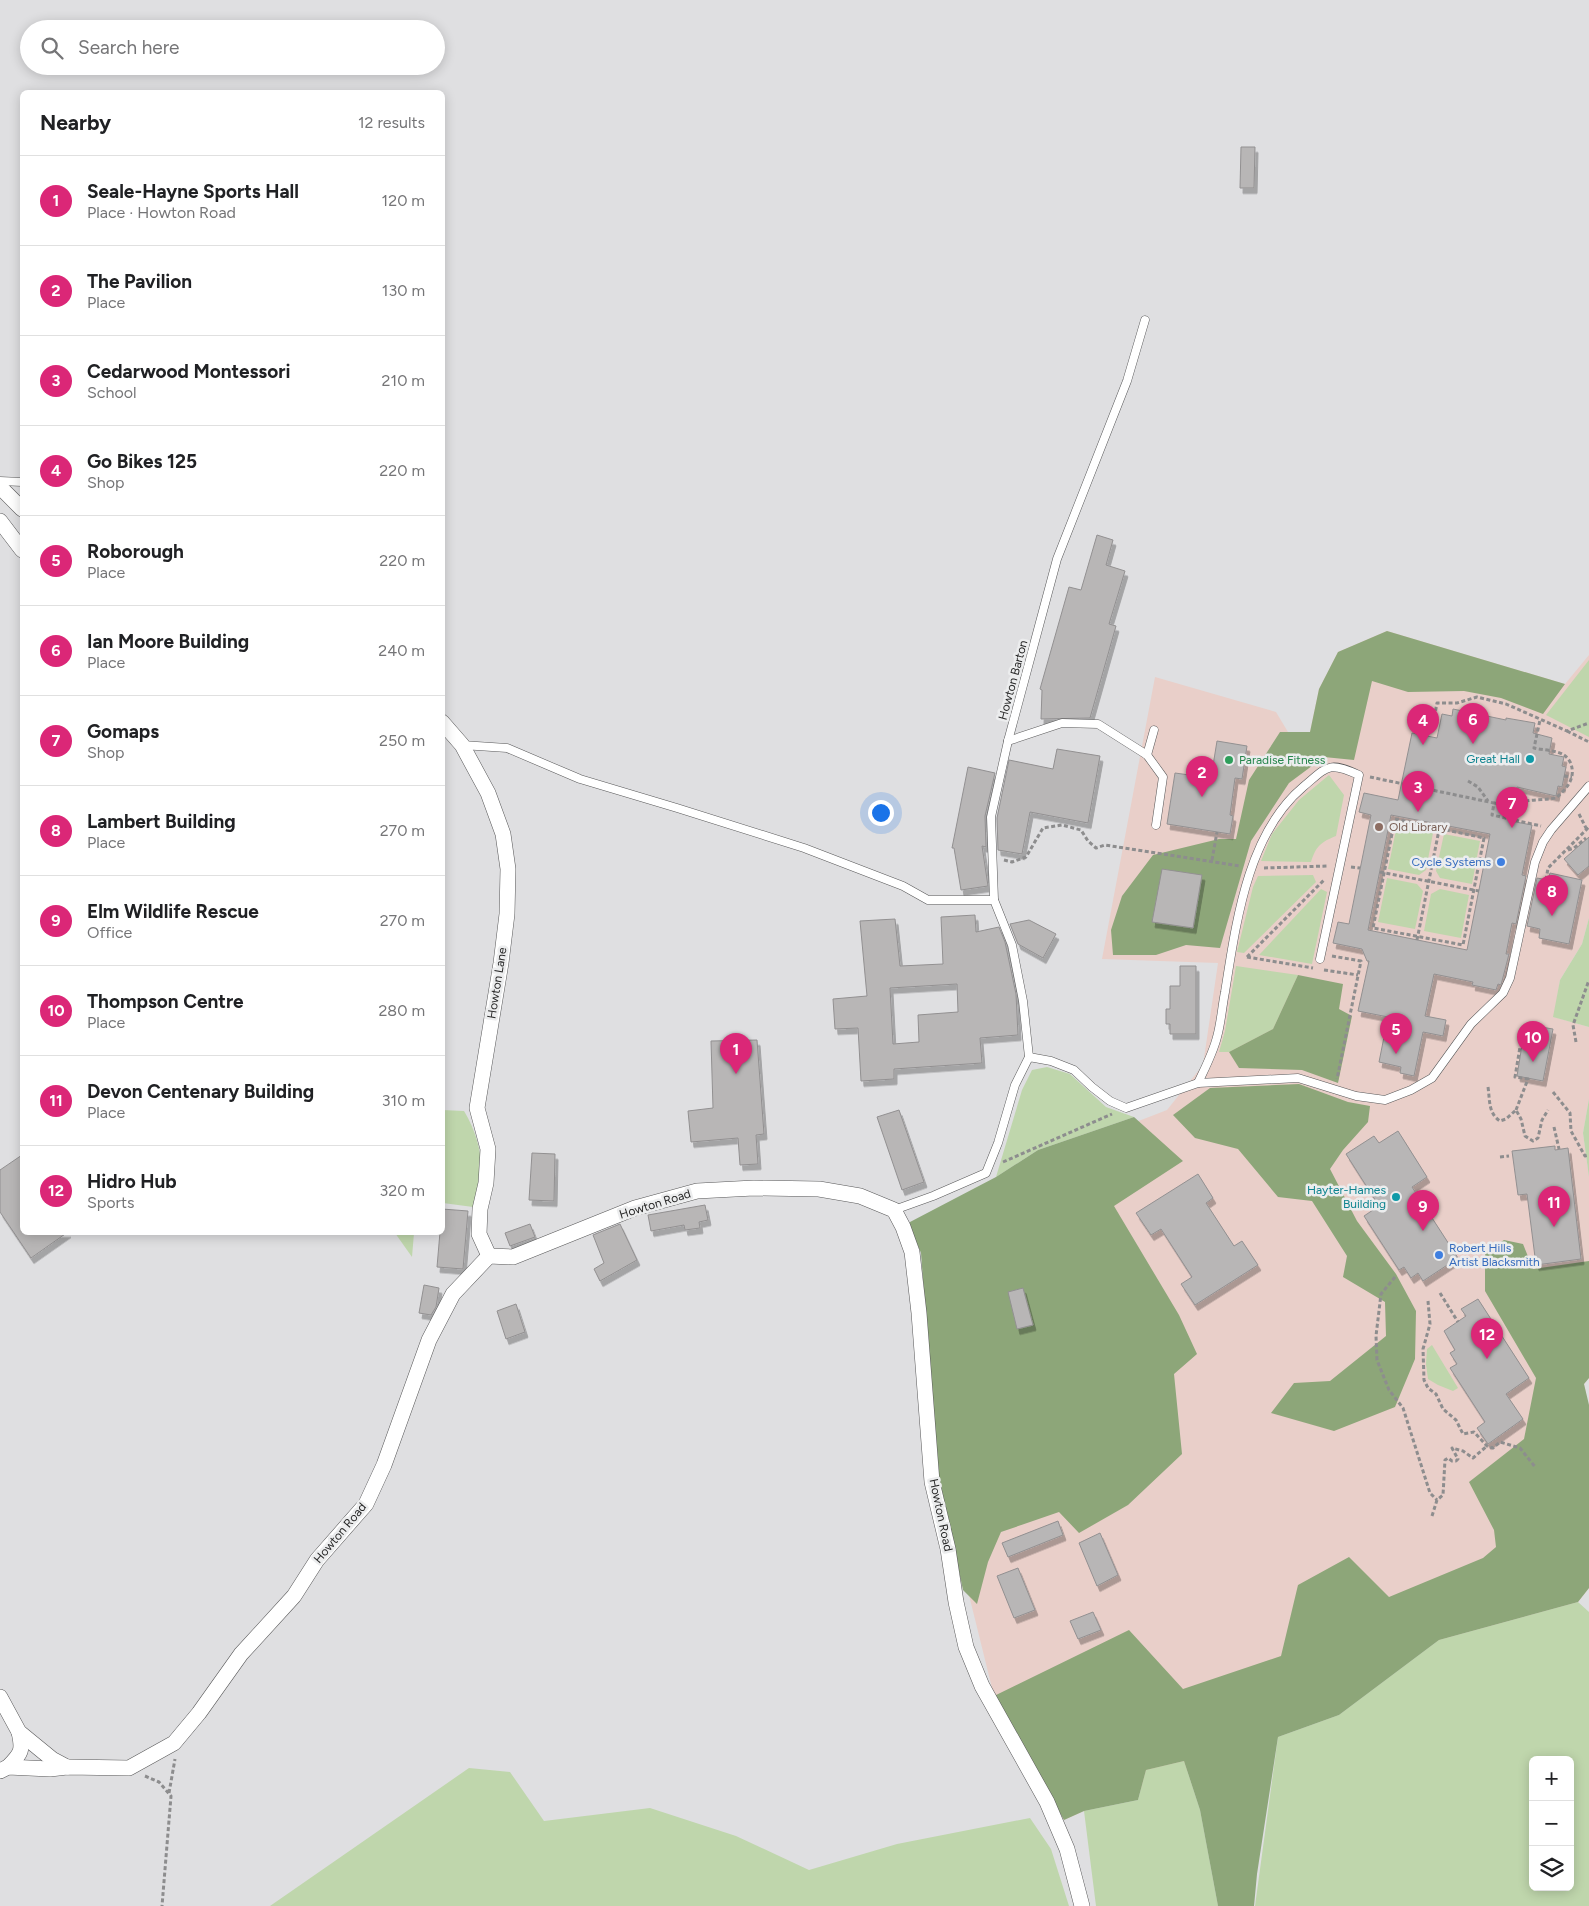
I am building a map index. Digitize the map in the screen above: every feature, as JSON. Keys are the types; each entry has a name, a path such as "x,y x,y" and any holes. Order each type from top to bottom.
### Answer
{"street":[{"path":"0,487 20,508"},
{"path":"0,521 20,547"},
{"name":"Howton Lane","path":"445,725 462,745 488,793 503,834 508,869 507,914 501,963 477,1108 488,1149 486,1183 480,1209 480,1234 489,1256"},
{"name":"Howton Road","path":"4,1769 129,1768 174,1743 241,1654 294,1596 317,1560 366,1504 384,1466 429,1340 453,1294 489,1256 513,1257 635,1208 697,1191 754,1188 819,1189 860,1196 894,1210 903,1227 912,1252 932,1482 948,1549 956,1602 966,1647 982,1686 1047,1802 1067,1848 1082,1906"},
{"path":"0,1697 19,1732 22,1746 17,1758 4,1769"},
{"path":"19,1732 52,1759 67,1767"}],"lane":[{"name":"Howton Barton","path":"1029,1057 1023,1001 1012,945 994,900 991,817 1008,742 1057,559 1127,381 1145,320"},
{"path":"0,481 20,482"},
{"path":"1008,742 1062,723 1098,724 1147,756 1163,777 1156,825"},
{"path":"1147,756 1154,730"},
{"path":"462,745 507,748 580,780 804,848 903,886 928,900 994,900"},
{"path":"1198,1083 1208,1064 1217,1038 1230,958 1250,868 1266,832 1292,796 1299,790 1326,768 1342,768 1359,775 1321,956"},
{"path":"894,1210 934,1196 986,1173 998,1143 1015,1085 1029,1057 1051,1061 1074,1070 1110,1101 1126,1108 1198,1083 1298,1078 1356,1096 1385,1100 1411,1090 1432,1078 1471,1024 1503,993 1510,978 1535,862 1543,842 1589,786"}],"path":[{"path":"1432,730 1437,703 1457,703 1477,697 1506,704 1589,742"},
{"path":"1359,775 1512,806 1530,799 1556,798 1568,785 1572,777 1572,769 1570,761 1565,755 1534,748 1540,720"},
{"path":"1567,731 1589,723"},
{"path":"1564,776 1572,777"},
{"path":"1468,781 1478,787 1488,802"},
{"path":"1494,803 1492,816 1530,823 1551,830"},
{"path":"1546,880 1548,868 1588,828 1579,815"},
{"path":"1484,838 1395,818 1382,872 1373,929 1463,945 1484,838 1488,834"},
{"path":"993,858 1012,862 1026,858 1043,828 1062,824 1081,830 1088,841 1096,848 1105,845 1212,860 1250,868 1312,868"},
{"path":"1417,938 1440,827"},
{"path":"1212,860 1217,832"},
{"path":"1567,850 1574,848 1586,838"},
{"path":"1382,872 1479,891"},
{"path":"1247,957 1318,885"},
{"path":"1321,956 1360,961 1334,1089"},
{"path":"1230,958 1247,957 1358,976"},
{"path":"1576,1042 1573,1025 1589,980"},
{"path":"1488,1086 1491,1110 1494,1116 1500,1121 1506,1119 1516,1110 1528,1079 1515,1077 1520,1047"},
{"path":"1553,1092 1570,1113 1571,1131 1585,1156 1589,1155"},
{"path":"1009,1158 1126,1108"},
{"path":"1516,1110 1525,1136 1533,1141 1538,1138 1542,1120 1548,1110"},
{"path":"1554,1127 1559,1149"},
{"path":"1500,1157 1509,1156"},
{"path":"1395,1277 1381,1294 1376,1336 1377,1360 1389,1390 1403,1408 1430,1493 1437,1500"},
{"path":"1440,1293 1458,1322"},
{"path":"1428,1301 1430,1324 1423,1349 1424,1380 1428,1388 1436,1394 1443,1409 1456,1420 1463,1434 1474,1432 1487,1446 1493,1448 1500,1442 1520,1448 1536,1468"},
{"path":"1432,1516 1437,1500 1443,1495 1445,1460 1448,1458 1456,1461 1458,1459 1452,1448 1463,1451 1473,1458 1487,1446"},
{"path":"129,1768 159,1782 171,1796 162,1906"}],"shaded area":[{"path":"1387,631 1565,684 1589,655 1589,918 1582,944 1560,980 1554,1017 1589,1027 1589,1099 1583,1133 1589,1177 1589,1378 1584,1384 1589,1408 1589,1588 1578,1602 1439,1640 1278,1737 1064,1820 994,1696 941,1482 1025,1165 1167,1110 1203,1065 1218,963 1102,959 1155,677 1276,712 1288,732 1310,732 1319,689 1338,652"}],"green space":[{"path":"1387,631 1565,684 1543,714 1501,698 1464,691 1408,692 1372,681 1354,760 1324,757 1289,783 1251,841 1220,948 1186,945 1156,955 1113,955 1111,930 1122,896 1153,855 1219,839 1236,839 1249,780 1280,732 1310,732 1319,689 1338,652"},
{"path":"1589,660 1589,737 1546,715"},
{"path":"1329,775 1344,795 1336,836 1320,845 1311,862 1261,861 1272,834 1299,800"},
{"path":"1397,825 1433,833 1426,870 1419,875 1388,869"},
{"path":"1444,834 1480,841 1472,884 1440,878 1436,871"},
{"path":"1313,875 1316,882 1244,953 1237,952 1253,887 1258,876"},
{"path":"1387,878 1417,884 1423,891 1415,929 1378,922"},
{"path":"1321,889 1327,892 1312,964 1259,955"},
{"path":"1440,889 1469,895 1461,938 1424,931 1431,894"},
{"path":"1589,918 1589,1027 1553,1017 1560,980 1582,944"},
{"path":"1236,966 1298,975 1273,1029 1229,1052 1219,1052 1225,1031"},
{"path":"1298,975 1343,984 1339,1009 1352,1016 1338,1083 1302,1070 1239,1068 1229,1052 1273,1029"},
{"path":"1047,1067 1070,1074 1106,1107 1134,1117 1038,1150 996,1177 1022,1090 1032,1070"},
{"path":"1299,1084 1348,1102 1370,1106 1368,1122 1343,1150 1330,1169 1357,1221 1396,1274 1416,1311 1415,1359 1395,1407 1334,1431 1271,1413 1294,1383 1330,1381 1386,1336 1385,1302 1343,1277 1347,1256 1312,1201 1278,1197 1238,1149 1195,1138 1173,1115 1210,1088"},
{"path":"1589,1099 1589,1177 1583,1133"},
{"path":"445,1110 464,1111 472,1126 477,1142 481,1159 481,1176 473,1207 445,1203"},
{"path":"1134,1117 1183,1161 1114,1206 1179,1315 1197,1354 1174,1374 1182,1454 1128,1505 1079,1533 1059,1512 1001,1532 988,1562 977,1604 963,1590 938,1483 921,1253 910,1227 910,1222 996,1177 1038,1150"},
{"path":"396,1235 414,1235 412,1257"},
{"path":"1504,1240 1523,1244 1533,1269 1589,1261 1589,1378 1584,1384 1589,1405 1589,1588 1578,1602 1439,1640 1339,1715 1278,1737 1257,1874 1254,1906 1218,1906 1200,1810 1184,1761 1146,1770 1138,1800 1084,1811 1064,1820 994,1696 1129,1630 1183,1689 1281,1656 1298,1585 1349,1557 1389,1597 1483,1558 1496,1547 1494,1530 1469,1482 1524,1439 1536,1378 1485,1291 1485,1252"},
{"path":"1432,1345 1458,1388 1453,1391 1428,1379 1427,1349"},
{"path":"1578,1602 1589,1612 1589,1906 1255,1906 1278,1737 1339,1715 1439,1640"},
{"path":"1184,1761 1200,1810 1218,1906 1096,1906 1084,1811 1138,1800 1146,1770"},
{"path":"469,1768 510,1772 544,1821 650,1808 736,1836 809,1870 897,1844 1030,1818 1051,1849 1069,1906 270,1906"}],"building":[{"path":"1241,147 1255,147 1254,188 1240,188"},
{"path":"1097,535 1113,540 1106,565 1125,571 1109,624 1116,626 1090,718 1041,719 1042,690 1040,689 1069,587 1081,590"},
{"path":"1453,709 1506,720 1506,718 1535,723 1533,733 1552,738 1549,754 1564,757 1562,766 1566,767 1562,787 1558,786 1556,796 1517,787 1510,821 1532,825 1522,875 1526,876 1516,924 1512,923 1506,954 1509,954 1501,985 1498,984 1496,990 1472,985 1473,982 1434,974 1425,1016 1446,1020 1443,1036 1423,1032 1414,1076 1400,1073 1401,1067 1379,1062 1388,1017 1358,1011 1369,961 1367,961 1362,949 1333,943 1338,922 1349,924 1371,815 1359,812 1364,793 1398,800 1412,733 1437,738 1442,714 1452,716","holes":["1391,815 1490,834 1467,950 1368,930"]},
{"path":"1217,741 1247,746 1242,779 1235,778 1230,815 1233,816 1230,834 1167,824 1175,773 1211,778"},
{"path":"1057,749 1100,756 1088,823 1030,812 1022,854 998,850 997,818 1009,760 1053,769"},
{"path":"968,767 995,773 985,816 986,847 982,846 988,886 961,890 954,848 952,848"},
{"path":"1589,837 1589,866 1578,875 1564,859"},
{"path":"1162,869 1202,875 1193,928 1152,922"},
{"path":"1550,873 1582,880 1569,944 1539,938 1540,929 1527,926 1537,878 1548,880"},
{"path":"975,915 976,932 999,927 1005,942 1016,994 1018,1035 980,1038 982,1063 894,1069 894,1079 861,1081 858,1028 835,1029 833,999 867,996 860,921 895,919 900,966 943,964 941,917","holes":["957,984 958,1012 918,1015 919,1042 893,1044 890,988"]},
{"path":"1029,920 1056,934 1043,958 1018,944 1010,924"},
{"path":"1180,966 1196,966 1196,1034 1170,1034 1170,1024 1166,1024 1166,1009 1170,1009 1170,986 1180,986"},
{"path":"1529,1025 1553,1029 1543,1081 1517,1076 1523,1039 1526,1040"},
{"path":"757,1040 764,1134 756,1135 758,1164 740,1165 738,1138 691,1142 688,1111 713,1108 711,1041"},
{"path":"899,1110 924,1182 902,1190 877,1117"},
{"name":"Hayter-Hames Building","path":"1398,1131 1427,1177 1412,1187 1458,1258 1423,1281 1418,1273 1411,1278 1404,1267 1399,1270 1364,1216 1379,1206 1346,1154 1374,1136 1379,1143"},
{"path":"1555,1146 1555,1150 1568,1148 1581,1259 1536,1265 1527,1194 1518,1195 1512,1151"},
{"path":"532,1153 555,1154 554,1201 529,1200"},
{"path":"20,1156 20,1235 64,1235 31,1258 0,1212 0,1170"},
{"path":"1198,1174 1213,1198 1206,1203 1234,1246 1242,1241 1258,1265 1195,1305 1181,1284 1192,1277 1161,1229 1151,1235 1136,1213"},
{"path":"705,1205 708,1220 699,1222 700,1228 685,1230 684,1225 651,1231 648,1215"},
{"path":"445,1209 468,1211 463,1269 437,1267 440,1235 445,1235"},
{"path":"530,1224 535,1237 510,1246 505,1233"},
{"path":"620,1224 637,1260 600,1281 594,1269 604,1263 593,1235"},
{"path":"424,1285 439,1288 436,1307 431,1315 419,1313"},
{"path":"1023,1288 1033,1325 1017,1329 1008,1292"},
{"path":"1478,1299 1529,1378 1506,1394 1523,1419 1488,1444 1477,1428 1485,1422 1450,1368 1457,1364 1450,1353 1455,1350 1444,1331 1466,1316 1461,1309"},
{"path":"516,1304 525,1332 506,1339 497,1311"},
{"path":"1058,1521 1063,1535 1008,1557 1002,1543"},
{"path":"1100,1533 1118,1575 1097,1586 1079,1543"},
{"path":"1018,1568 1035,1610 1014,1618 997,1576"},
{"path":"1093,1612 1101,1630 1078,1639 1070,1621"}],"place":[{"name":"Ian Moore Building","path":"1473,744"},
{"name":"Go Bikes 125","path":"1423,745"},
{"name":"Great Hall","path":"1530,759"},
{"name":"Paradise Fitness","path":"1229,760"},
{"name":"The Pavilion","path":"1202,797"},
{"name":"Cedarwood Montessori","path":"1418,812"},
{"name":"Old Library","path":"1379,827"},
{"name":"Gomaps","path":"1512,828"},
{"name":"Cycle Systems","path":"1501,862"},
{"name":"Lambert Building","path":"1552,916"},
{"name":"Roborough","path":"1396,1054"},
{"name":"Thompson Centre","path":"1533,1062"},
{"name":"Seale-Hayne Sports Hall","path":"736,1074"},
{"name":"Hayter-Hames Building","path":"1396,1197"},
{"name":"Devon Centenary Building","path":"1554,1227"},
{"name":"Elm Wildlife Rescue","path":"1423,1231"},
{"name":"Robert Hills Artist Blacksmith","path":"1439,1255"},
{"name":"Hidro Hub","path":"1487,1359"}]}
